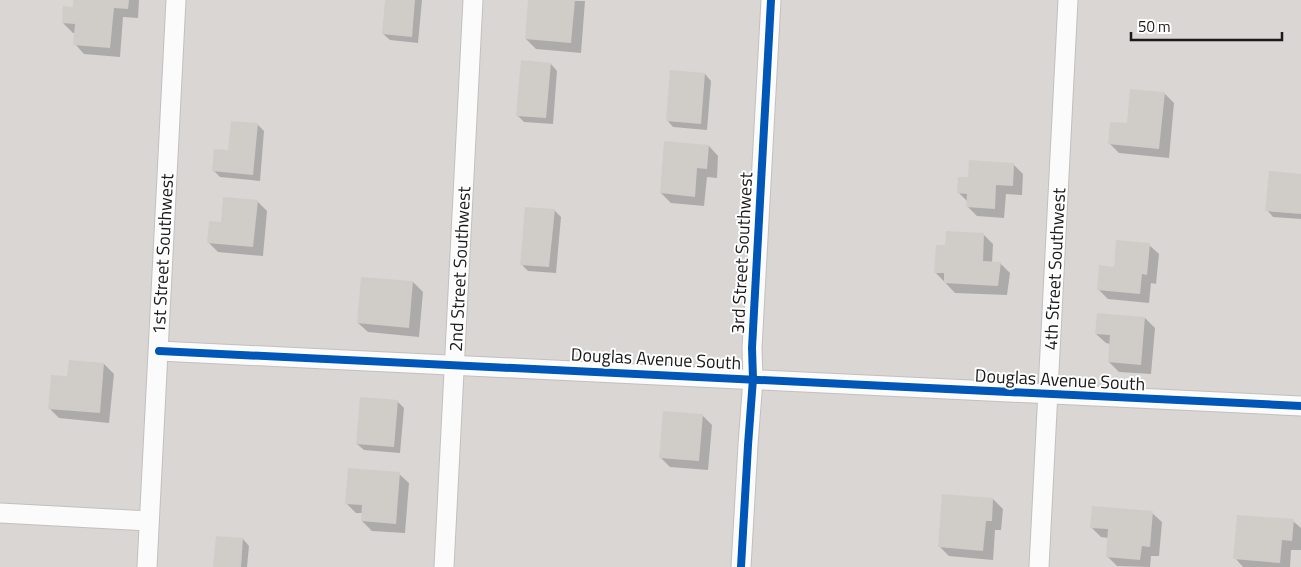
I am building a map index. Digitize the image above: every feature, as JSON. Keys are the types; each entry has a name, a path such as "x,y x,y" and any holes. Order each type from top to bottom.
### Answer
{"street":[{"name":"1st Street Southwest","path":"147,567 176,0"},
{"name":"2nd Street Southwest","path":"444,567 473,0"},
{"name":"3rd Street Southwest","path":"741,567 753,379 752,348 771,0"},
{"name":"4th Street Southwest","path":"1039,567 1068,0"},
{"name":"Douglas Avenue South","path":"158,352 1301,406"},
{"path":"0,513 149,521"}],"shaded area":[{"path":"0,0 1301,0 1301,567 0,567"}],"building":[{"path":"73,0 129,0 128,9 114,8 110,48 73,45 75,24 62,23 63,6 73,7"},
{"path":"385,0 415,0 412,37 382,34"},
{"path":"528,0 575,0 571,43 525,39"},
{"path":"521,60 551,63 546,118 516,116"},
{"path":"670,70 705,73 701,124 666,121"},
{"path":"1130,89 1165,92 1159,149 1108,144 1110,122 1127,123"},
{"path":"231,121 258,123 253,175 212,171 214,149 228,150"},
{"path":"664,141 709,145 707,169 697,168 695,197 660,193"},
{"path":"969,160 1014,163 1013,186 996,185 995,209 966,207 967,194 957,193 958,177 968,177"},
{"path":"1269,171 1301,174 1301,214 1265,211"},
{"path":"223,197 258,200 253,247 207,243 209,221 221,222"},
{"path":"525,207 555,209 549,267 520,265"},
{"path":"946,231 984,233 983,261 1001,262 998,286 944,283 944,273 934,273 936,245 945,245"},
{"path":"1116,240 1150,243 1147,275 1142,274 1140,294 1097,290 1099,265 1114,267"},
{"path":"361,277 413,281 409,328 357,323"},
{"path":"1097,313 1145,317 1141,365 1108,362 1110,335 1095,334"},
{"path":"69,360 104,363 100,413 48,409 51,375 67,376"},
{"path":"360,397 398,400 394,447 356,444"},
{"path":"663,411 703,414 699,461 659,458"},
{"path":"348,468 400,472 396,524 361,521 362,505 345,504"},
{"path":"942,494 993,498 992,521 986,521 983,551 938,547"},
{"path":"1092,506 1153,511 1150,547 1142,546 1140,560 1106,557 1108,529 1090,528"},
{"path":"1237,515 1294,519 1292,541 1282,540 1280,563 1233,559"},
{"path":"216,536 243,538 241,567 213,567"}],"cycle path":[{"path":"741,567 753,379 752,348 771,0"},
{"path":"159,351 1301,406"}]}
